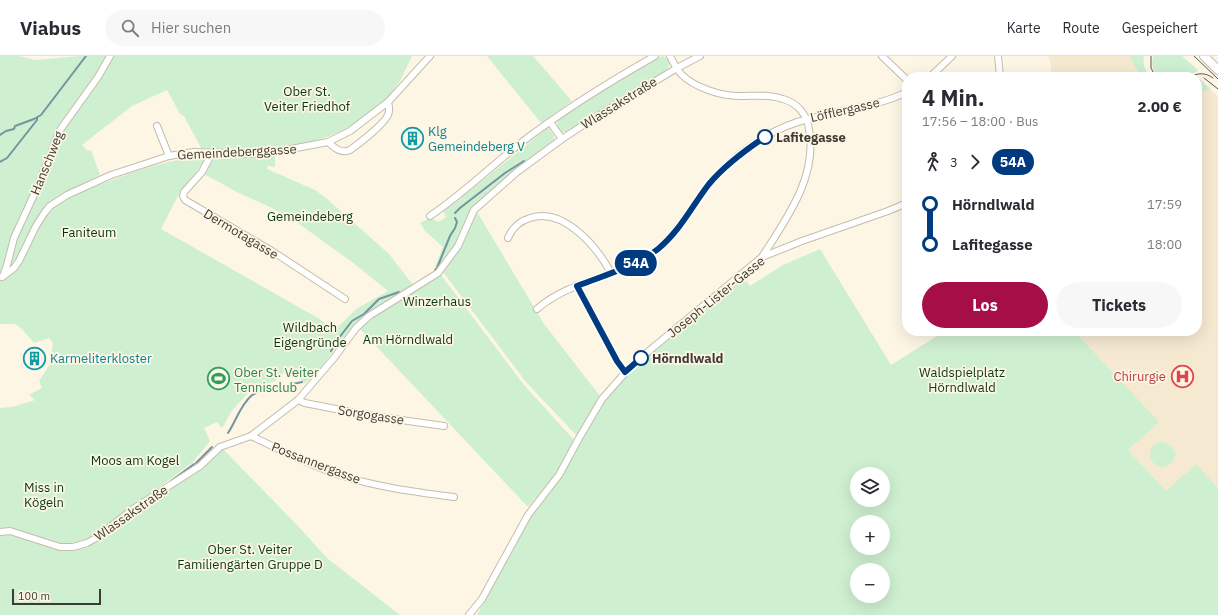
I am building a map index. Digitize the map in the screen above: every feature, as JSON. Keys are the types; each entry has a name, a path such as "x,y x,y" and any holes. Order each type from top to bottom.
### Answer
{"street":[{"name":"Hanschweg","path":"1,278 7,265 14,238 37,188 60,130 98,77 110,56"},
{"name":"Gemeindeberggasse","path":"1,278 14,268 19,261 36,226 45,212 56,202 71,193 111,175 169,156 194,152 249,154 275,152 328,142 350,131 388,102 430,56"},
{"name":"Wlassakstraße","path":"430,216 516,147 550,122 607,83 655,56"},
{"path":"670,56 681,74 713,91 724,95 772,96 790,101 801,110 807,119 811,144 808,167 804,181 793,207 762,257"},
{"name":"Wlassakstraße","path":"0,532 10,531 60,547 73,547 87,543 105,531 132,509 200,466 220,447 251,436 298,400 334,358 356,328 369,316 440,271 458,246 474,210 517,172 562,139 677,68 700,56"},
{"path":"882,56 902,75"},
{"path":"935,72 952,56"},
{"path":"998,56 1000,72"},
{"path":"1204,56 1218,70"},
{"name":"Löfflergasse","path":"537,309 555,295 649,256 669,239 687,218 710,184 726,166 737,156 765,137 787,126 807,119 877,104 902,94"},
{"name":"Gemeindeberggasse","path":"328,142 341,151 350,150 369,135 386,118 389,112 388,102"},
{"path":"550,122 562,139"},
{"path":"157,126 169,156"},
{"name":"Dermotagasse","path":"212,153 202,172 184,192 183,196 185,200 272,251 345,299"},
{"name":"Joseph-Lister-Gasse","path":"469,615 482,599 528,515 559,476 602,399 625,372 762,257 902,205"},
{"path":"508,238 522,221 536,216 551,217 566,224 587,240 599,254 611,273"},
{"path":"577,286 617,361 625,372"},
{"name":"Sorgogasse","path":"298,400 305,403 366,415 444,426"},
{"name":"Possannergasse","path":"251,436 296,458 337,474 394,488 454,497"}],"shaded area":[{"path":"1048,56 1129,56 1138,72 1051,72 1051,65"},
{"path":"1211,90 1218,97 1218,488 1196,465 1166,491 1128,450 1158,422 1079,336 1202,336 1202,91"}],"green space":[{"path":"0,56 19,56 35,60 80,56 412,56 399,83 386,99 371,112 353,125 333,134 312,142 290,146 245,150 201,148 184,116 180,114 167,90 132,106 82,145 88,151 91,150 100,175 67,192 75,194 156,165 173,161 207,158 180,192 161,229 318,318 335,330 356,309 388,291 352,262 295,221 204,174 214,157 275,156 275,166 268,166 267,169 315,190 326,198 389,254 417,290 441,275 524,385 574,440 555,476 528,507 360,329 381,312 356,325 334,350 317,373 304,384 290,366 275,381 260,386 247,394 231,412 222,428 217,422 204,428 210,441 193,462 94,536 81,542 68,544 56,543 10,528 0,529 0,408 12,407 35,400 29,395 42,388 39,381 50,364 53,343 49,338 34,343 22,329 15,324 0,324"},
{"path":"487,56 533,56 572,101 541,123"},
{"path":"663,56 669,60 669,65 663,73 568,132 562,132 559,129 557,125 559,119 618,81"},
{"path":"1129,56 1144,56 1144,64 1148,72 1138,72"},
{"path":"1153,56 1182,56 1198,71 1156,72 1153,68"},
{"path":"1202,81 1211,90 1202,91"},
{"path":"548,127 554,136 554,140 549,146 517,169 475,205 467,217 455,248 439,269 435,267 443,247 425,231 420,223 430,218 439,222 446,217 443,211 463,197 461,196 470,188 472,189"},
{"path":"475,211 479,215 544,324 600,396 577,436 526,382 443,272 461,247"},
{"name":"Hörndlwald","path":"820,249 891,365 937,336 1079,336 1159,422 1128,450 1166,491 1196,464 1218,488 1218,615 477,615 532,513 563,475 606,399 635,366 731,286 765,261 765,265 746,280 750,286 783,265"},
{"path":"1159,442 1170,445 1176,454 1171,463 1163,467 1154,464 1150,455 1150,450 1153,445"},
{"name":"Ober St. Veiter Familiengärten Gruppe D","path":"223,449 327,558 400,615 0,615 0,535 11,533 62,551 76,550 99,540 136,511 200,470"}],"waterway":[{"path":"0,135 6,131 14,129 15,126 41,115 86,56"},
{"path":"0,162 7,158 37,118"},
{"path":"455,213 505,173 524,161"},
{"path":"435,270 455,228 457,222 455,218"},
{"path":"331,351 335,343 352,321 364,314 379,299 399,292"},
{"path":"228,433 241,409 251,396 267,389 302,382"},
{"path":"196,463 212,447"},
{"path":"171,481 194,464"}],"tram line":[{"path":"1151,56 1151,68 1153,72"},
{"path":"1194,56 1218,79"},
{"path":"1202,74 1213,78"},
{"path":"1204,78 1218,89"}],"bus line":[{"name":"54A","path":"641,358 625,372 617,361 577,286 625,268 649,256 658,249 678,230 703,192 717,175 737,156 765,137"}],"place":[{"name":"Lafitegasse","path":"765,137"},
{"name":"Klg Gemeindeberg V","path":"413,138"},
{"name":"Karmeliterkloster","path":"34,358"},
{"name":"Hörndlwald","path":"641,358"},
{"name":"Chirurgie","path":"1182,376"},
{"name":"Ober St. Veiter Tennisclub","path":"218,379"}],"park label":[{"name":"Ober St. Veiter Friedhof","path":"307,98"},
{"name":"Gemeindeberg","path":"310,216"},
{"name":"Faniteum","path":"89,232"},
{"name":"Winzerhaus","path":"437,301"},
{"name":"Wildbach Eigengründe","path":"310,334"},
{"name":"Am Hörndlwald","path":"408,339"},
{"name":"Waldspielplatz Hörndlwald","path":"962,380"},
{"name":"Moos am Kogel","path":"135,460"},
{"name":"Miss in Kögeln","path":"44,494"}]}
